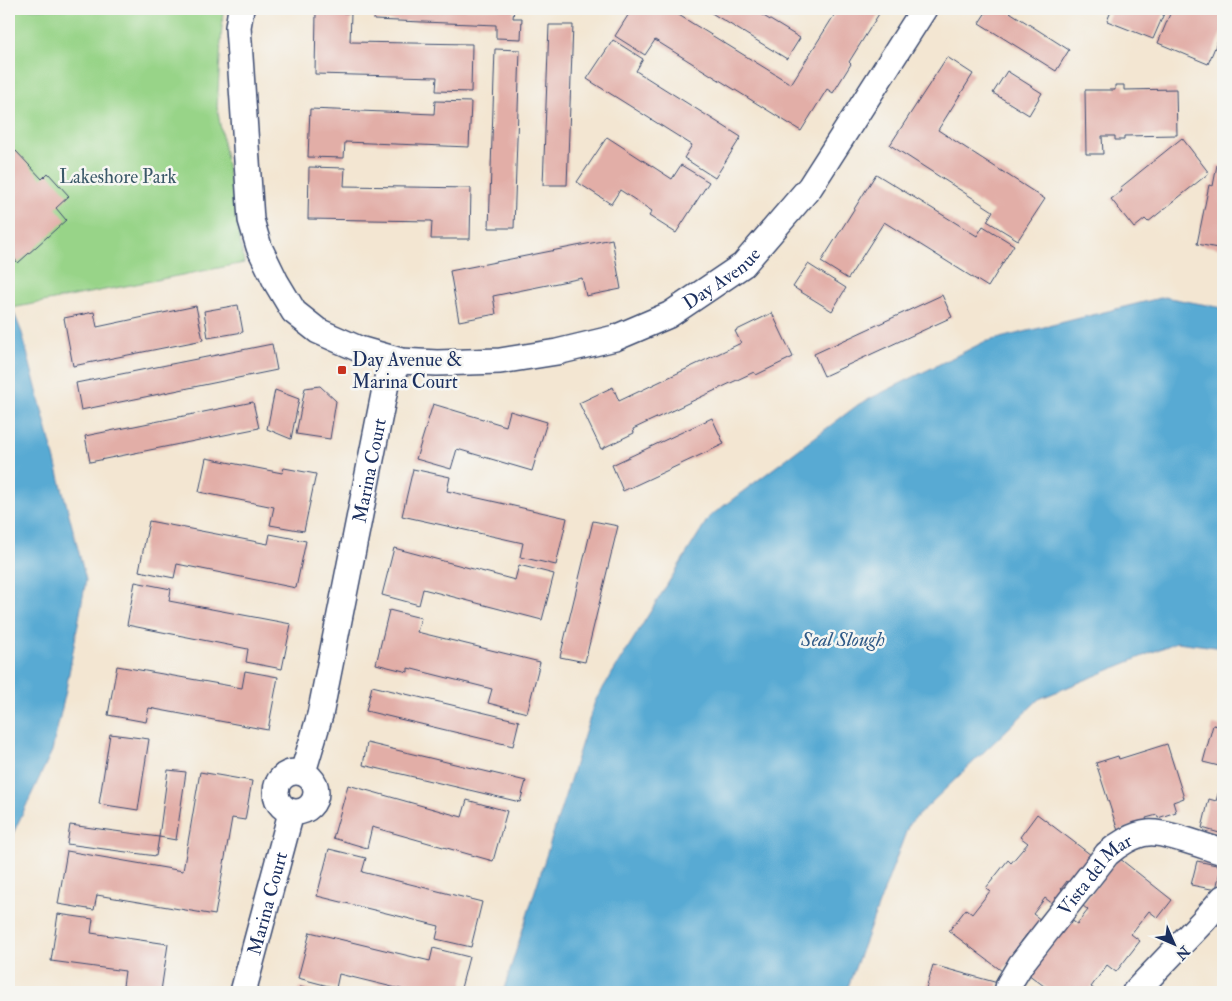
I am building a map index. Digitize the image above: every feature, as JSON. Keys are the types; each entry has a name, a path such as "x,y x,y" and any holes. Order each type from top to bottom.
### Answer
{"street":[{"path":"241,9 238,27 251,220 260,247 276,282 294,312 300,317 318,331 360,349 401,361"},
{"name":"Day Avenue","path":"401,361 437,363 500,361 557,352 615,338 669,315 743,265 810,187 924,9"},
{"name":"Marina Court","path":"243,992 291,812 304,812 314,804 318,792 313,780 303,772 320,715 387,379 401,361"},
{"name":"Vista del Mar","path":"1007,992 1009,984 1021,964 1107,854 1119,844 1148,833 1164,835 1223,852"},
{"path":"1135,992 1223,898"}],"green space":[{"name":"Lakeshore Park","path":"9,9 223,9 217,107 244,263 12,308 9,304"}],"water":[{"name":"Seal Slough","path":"1164,297 1223,308 1223,648 1177,642 1039,699 909,824 846,992 503,992 595,701 709,517 859,404 984,342"},
{"path":"9,304 22,333 86,580 65,695 52,751 9,842"}],"building":[{"path":"375,9 514,9 513,18 522,18 521,39 496,38 496,25 374,20"},
{"path":"632,9 669,9 791,84 838,9 882,9 849,62 851,64 833,93 827,89 801,131 655,40 645,55 615,36"},
{"path":"705,9 752,9 800,38 787,59"},
{"path":"988,9 1005,9 1069,50 1056,71 979,23"},
{"path":"1112,9 1166,9 1153,39 1107,21"},
{"path":"1172,9 1223,9 1223,28 1208,64 1158,43"},
{"path":"316,12 351,13 350,42 472,44 471,92 436,91 437,77 315,74"},
{"path":"549,25 573,25 567,185 543,185"},
{"path":"613,40 643,59 636,71 741,137 715,178 684,158 692,145 587,79"},
{"path":"495,49 520,50 514,228 489,228"},
{"path":"947,57 973,74 938,130 1045,199 1018,240 987,221 993,211 890,145"},
{"path":"1007,71 1042,93 1029,115 993,93"},
{"path":"1115,85 1124,85 1124,90 1176,89 1177,135 1124,136 1124,140 1115,140 1115,136 1102,136 1103,154 1086,154 1085,90 1115,90"},
{"path":"435,101 471,102 469,147 345,142 344,158 308,157 310,109 434,114"},
{"path":"607,137 672,179 681,165 709,182 676,233 649,216 652,211 620,190 611,204 577,182"},
{"path":"1182,138 1209,173 1148,222 1145,219 1134,228 1111,199 1122,191 1120,188"},
{"path":"16,151 42,179 48,173 69,196 56,208 66,220 18,263 9,253 9,158"},
{"path":"1217,165 1223,166 1223,249 1197,244 1209,185 1213,186"},
{"path":"309,167 345,168 344,186 471,188 470,239 431,239 432,221 308,219"},
{"path":"876,174 977,236 983,226 1014,245 988,287 884,222 848,279 821,262"},
{"path":"612,239 621,289 586,296 582,278 493,296 496,314 459,321 450,271"},
{"path":"808,264 846,288 832,311 793,287"},
{"path":"942,295 952,317 824,376 814,354"},
{"path":"238,305 243,332 208,338 204,311"},
{"path":"196,306 203,340 73,366 64,318 94,312 97,327"},
{"path":"772,313 793,357 756,375 754,372 633,429 634,433 601,449 579,403 613,387 619,401 741,343 735,331"},
{"path":"272,344 277,370 81,410 76,383"},
{"path":"320,386 336,401 330,439 296,434 305,388"},
{"path":"275,390 299,399 291,439 267,429"},
{"path":"253,402 259,428 90,462 85,436"},
{"path":"433,404 506,426 510,411 547,422 532,471 457,449 451,469 416,459"},
{"path":"712,418 724,444 623,491 612,465"},
{"path":"206,458 282,473 284,468 316,474 304,531 270,525 274,507 199,492"},
{"path":"413,469 450,477 447,491 567,518 556,565 520,557 523,543 402,516"},
{"path":"149,521 268,544 270,534 306,541 296,588 177,564 174,578 139,571"},
{"path":"593,521 618,526 585,662 560,657"},
{"path":"394,548 515,580 519,565 554,574 542,620 423,589 419,605 382,595"},
{"path":"135,582 171,589 169,601 291,624 282,669 246,662 248,649 127,625"},
{"path":"389,610 421,618 417,632 540,662 527,713 488,703 492,689 408,668 408,672 376,664"},
{"path":"117,666 242,688 245,671 278,677 268,730 149,708 146,722 108,715"},
{"path":"372,686 519,721 513,746 366,711"},
{"path":"1213,725 1223,727 1223,767 1203,762"},
{"path":"110,734 149,739 138,810 99,804"},
{"path":"367,743 526,781 520,802 363,765"},
{"path":"1167,744 1184,798 1173,802 1176,812 1158,818 1157,815 1146,818 1147,821 1118,831 1096,763 1118,756 1119,759"},
{"path":"168,770 186,772 176,840 159,837"},
{"path":"200,772 252,781 245,820 232,818 215,915 97,895 94,910 58,904 67,851 183,871"},
{"path":"1223,777 1223,834 1202,828 1209,799 1216,801"},
{"path":"348,785 462,817 467,800 507,811 493,861 372,827 367,848 333,838"},
{"path":"1037,814 1091,855 1070,883 1067,881 1061,889 1064,890 1053,904 1045,898 1033,914 1041,920 1029,936 1027,934 1021,942 1023,944 1002,971 949,931 966,909 972,914 990,891 986,888 1008,860 1011,863 1028,843 1020,837"},
{"path":"70,825 159,837 156,856 67,844"},
{"path":"329,849 366,858 362,872 482,902 471,947 436,939 439,926 317,896"},
{"path":"1119,858 1172,900 1158,918 1149,911 1131,934 1140,941 1116,972 1107,965 1091,987 1098,992 1052,992 1028,974 1071,920 1077,924 1088,910 1082,905"},
{"path":"1197,861 1221,866 1216,890 1191,885"},
{"path":"58,914 93,919 91,933 168,944 161,991 123,986 125,971 51,961"},
{"path":"310,932 430,961 433,948 469,957 460,992 413,992 339,974 336,988 298,978"},
{"path":"933,965 998,983 995,992 925,992"},
{"path":"300,987 320,992 298,992"}],"place":[{"name":"Day Avenue & Marina Court","path":"342,370"}]}
